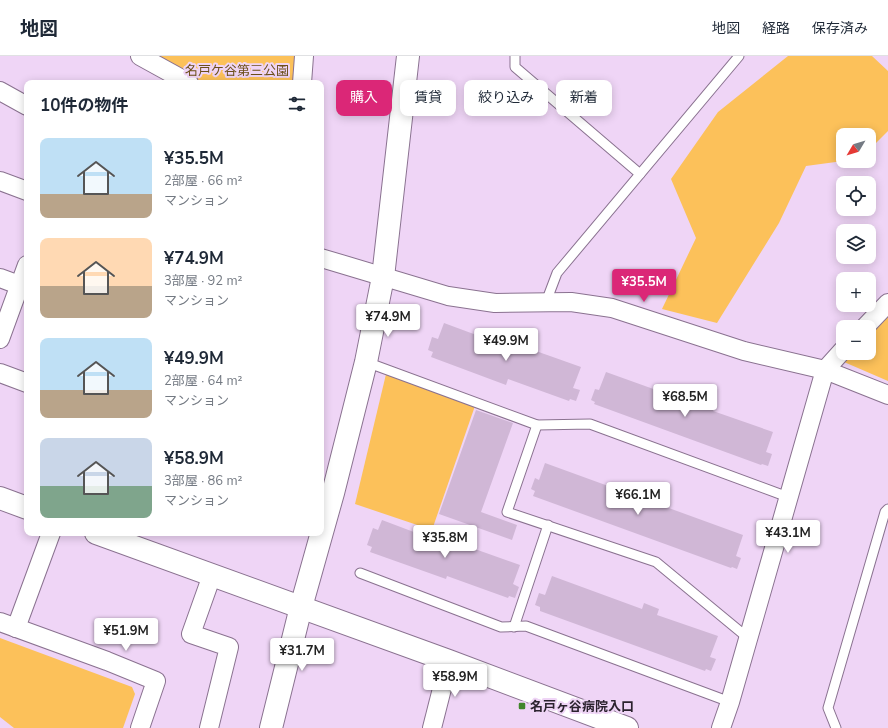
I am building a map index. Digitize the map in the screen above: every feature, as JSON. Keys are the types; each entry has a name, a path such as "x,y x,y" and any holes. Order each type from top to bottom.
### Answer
{"street":[{"path":"140,56 184,80"},
{"path":"302,80 304,56"},
{"path":"324,504 366,362 383,277 408,56"},
{"path":"0,91 24,104"},
{"path":"0,181 24,190"},
{"path":"324,259 448,296 495,303 571,302 612,308 744,351 825,370 888,395"},
{"path":"0,339 24,272"},
{"path":"0,278 19,285"},
{"path":"871,320 888,302"},
{"path":"721,728 730,702 825,370 836,358"},
{"path":"0,373 24,382"},
{"path":"0,498 24,507"},
{"path":"50,536 8,625 107,661 156,681 140,728"},
{"path":"104,536 449,661 627,728"},
{"path":"271,728 317,536"},
{"path":"209,728 229,647 191,634 212,575"},
{"path":"432,728 449,661"}],"lane":[{"path":"515,56 515,67 640,174"},
{"path":"546,302 557,273 739,56"},
{"path":"366,362 537,425 590,424 788,497"},
{"path":"537,425 507,512 656,562 748,638"},
{"path":"836,728 828,708 884,512 888,509"},
{"path":"514,627 548,525"},
{"path":"360,573 502,627 526,626 730,702"}],"green space":[{"name":"名戸ケ谷第三公園","path":"156,56 296,56 294,80 199,80"},
{"path":"788,56 872,56 888,71 888,131 876,143 876,128 836,128 836,162 806,166 779,223 717,323 662,309 696,238 671,179 718,112"},
{"path":"888,316 888,381 844,362 846,360 876,360 876,329"},
{"path":"387,370 476,403 432,530 355,504"},
{"path":"0,638 132,687 135,694 123,728 14,728 0,717"}],"building":[{"path":"444,323 506,346 507,343 518,347 519,345 581,367 573,388 580,390 576,401 570,399 569,401 508,379 506,385 431,357 433,352 428,350 432,337 438,339"},
{"path":"606,372 698,405 700,397 716,403 713,411 773,432 766,452 772,454 768,466 761,465 594,404 595,402 591,400 595,389 599,390"},
{"path":"476,410 513,423 481,512 517,525 512,540 439,514"},
{"path":"545,463 743,535 736,556 741,558 737,569 533,496 535,491 531,489 535,478 539,480"},
{"path":"382,520 443,543 445,539 520,565 513,584 519,587 515,598 509,596 508,598 447,576 446,579 370,552 372,547 367,545 373,528 378,530"},
{"path":"552,576 642,609 644,603 659,609 657,615 718,636 710,657 716,659 711,671 706,669 705,671 540,611 540,607 535,605 539,593 545,595"}],"place":[{"name":"名戸ヶ谷病院入口","path":"522,706"}]}
